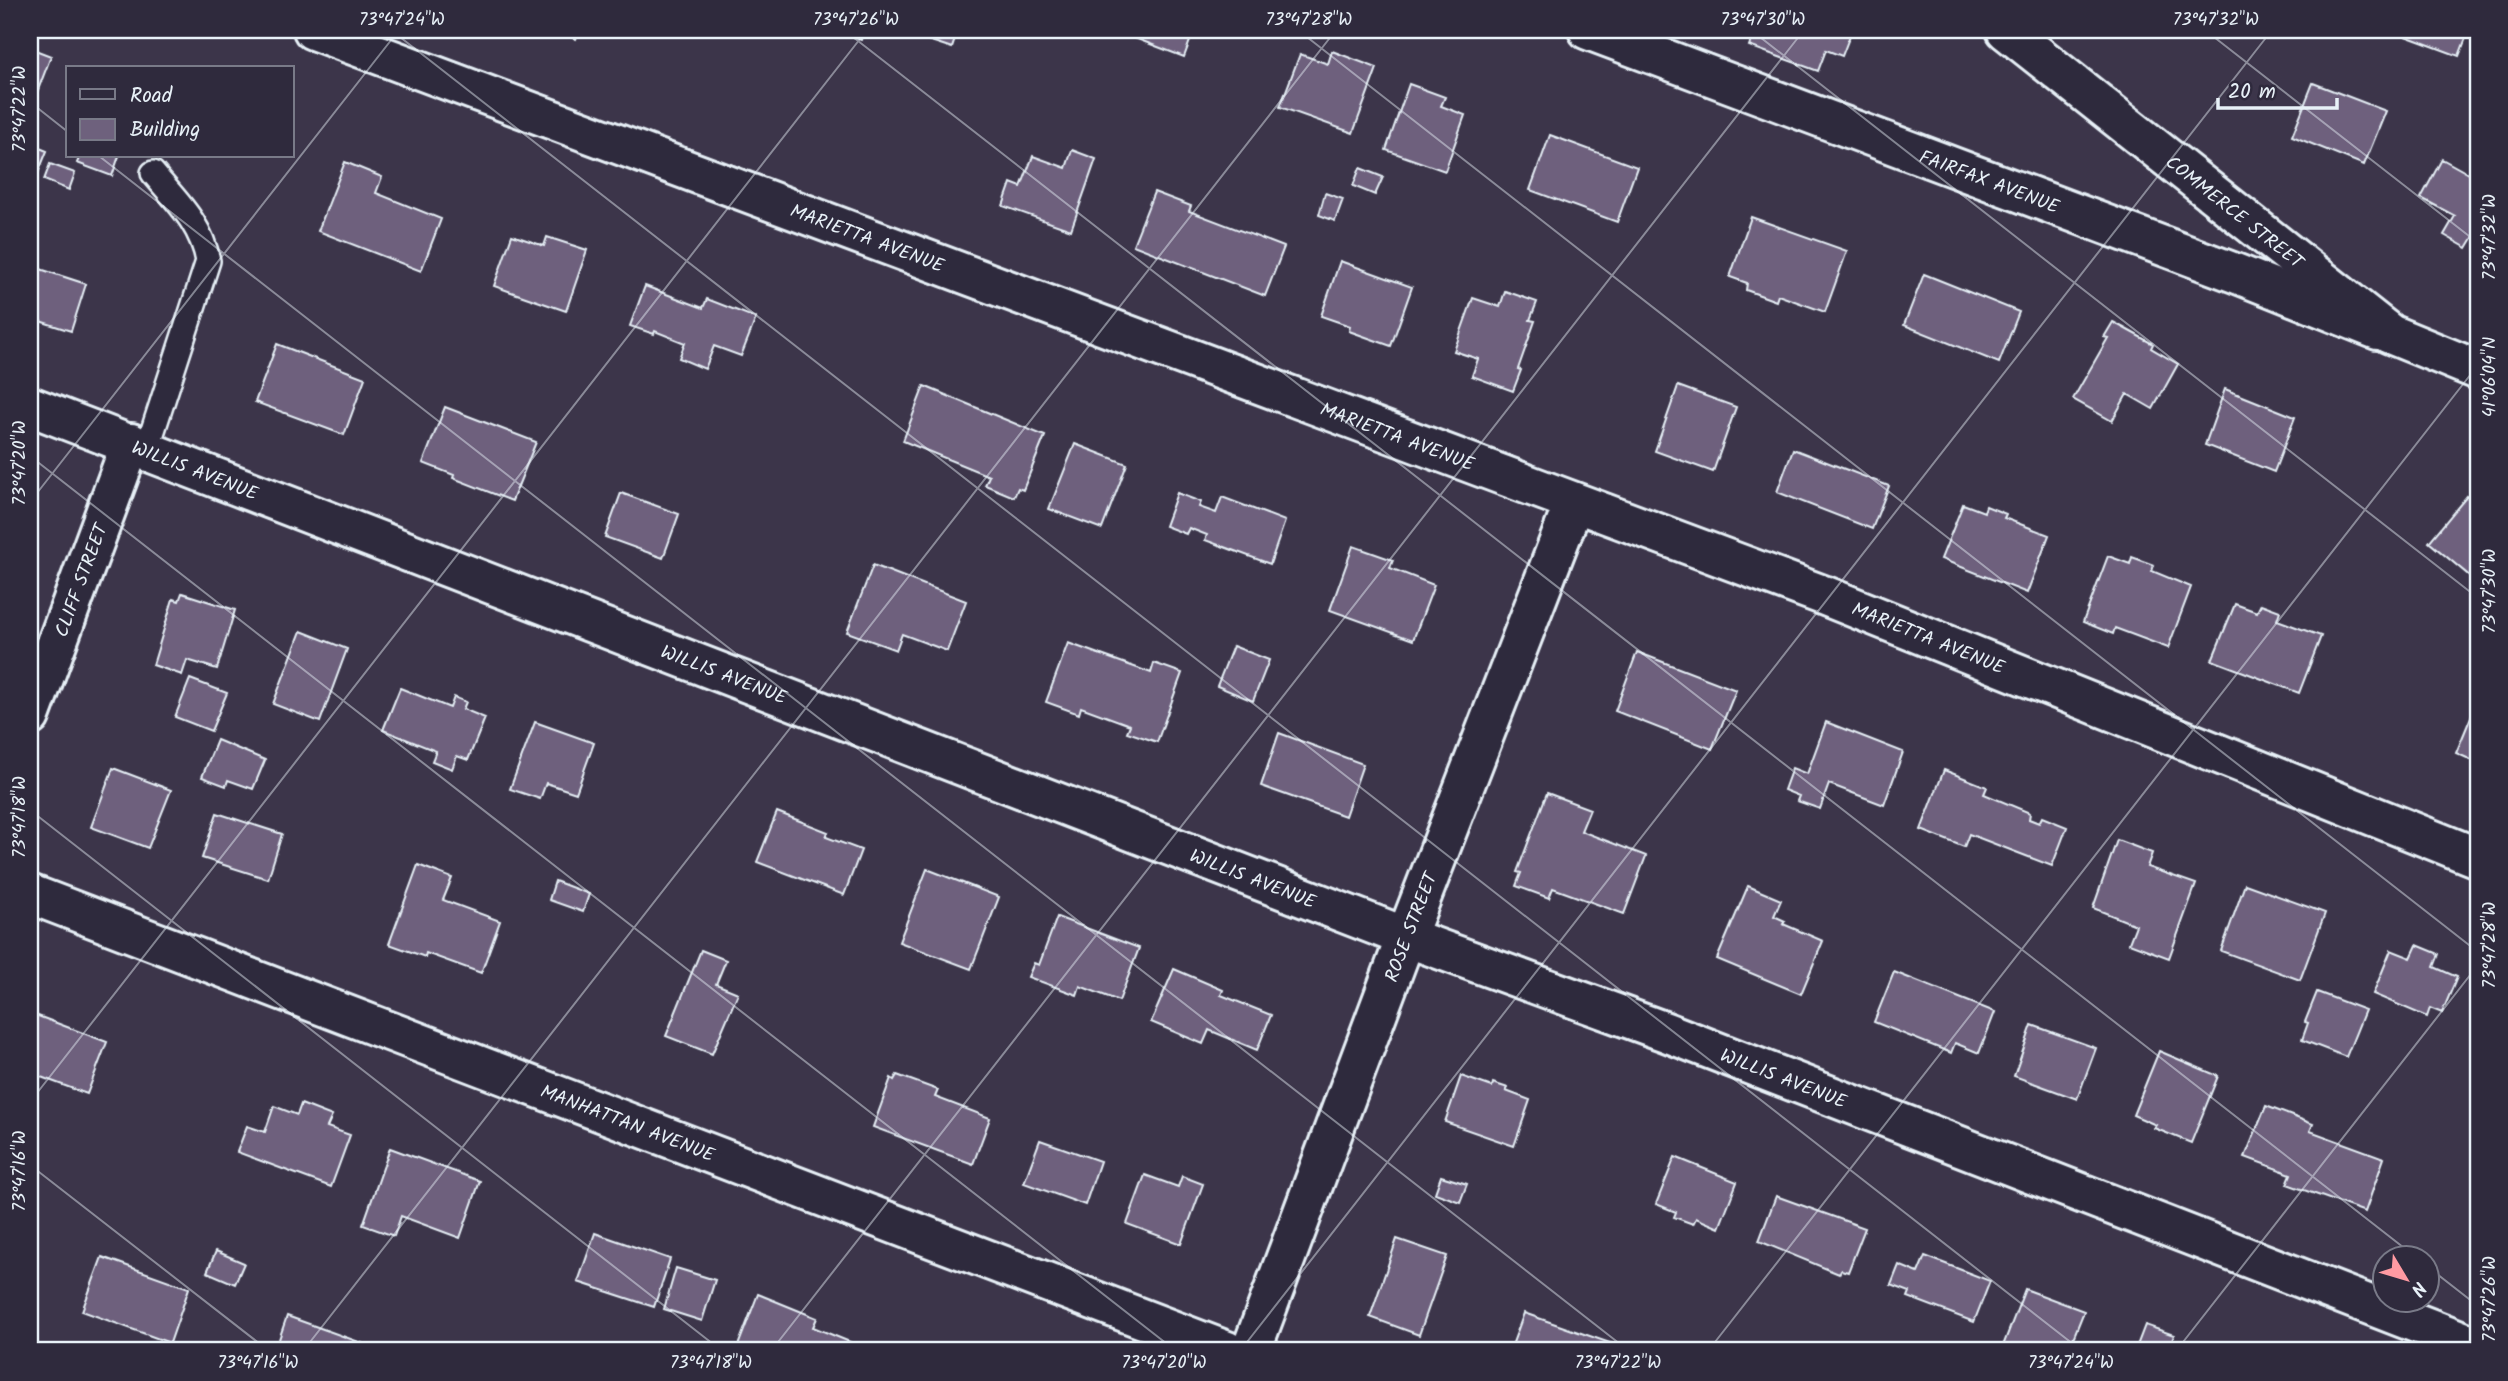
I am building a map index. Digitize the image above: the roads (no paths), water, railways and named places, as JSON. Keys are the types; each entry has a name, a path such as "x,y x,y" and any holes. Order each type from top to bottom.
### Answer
{"street":[{"name":"MARIETTA AVENUE","path":"313,30 1836,600 2478,858"},
{"name":"FAIRFAX AVENUE","path":"1588,30 2235,272 2389,334"},
{"name":"COMMERCE STREET","path":"2006,30 2389,334 2478,370"},
{"name":"WILLIS AVENUE","path":"30,406 1406,937 1679,1037 2478,1346"},
{"name":"CLIFF STREET","path":"30,716 139,446"},
{"name":"ROSE STREET","path":"1251,1351 1406,937 1574,503"},
{"name":"MANHATTAN AVENUE","path":"30,894 1227,1351"}],"lane":[{"name":"CLIFF STREET","path":"139,446 208,261 204,240 192,219 153,173"}]}
